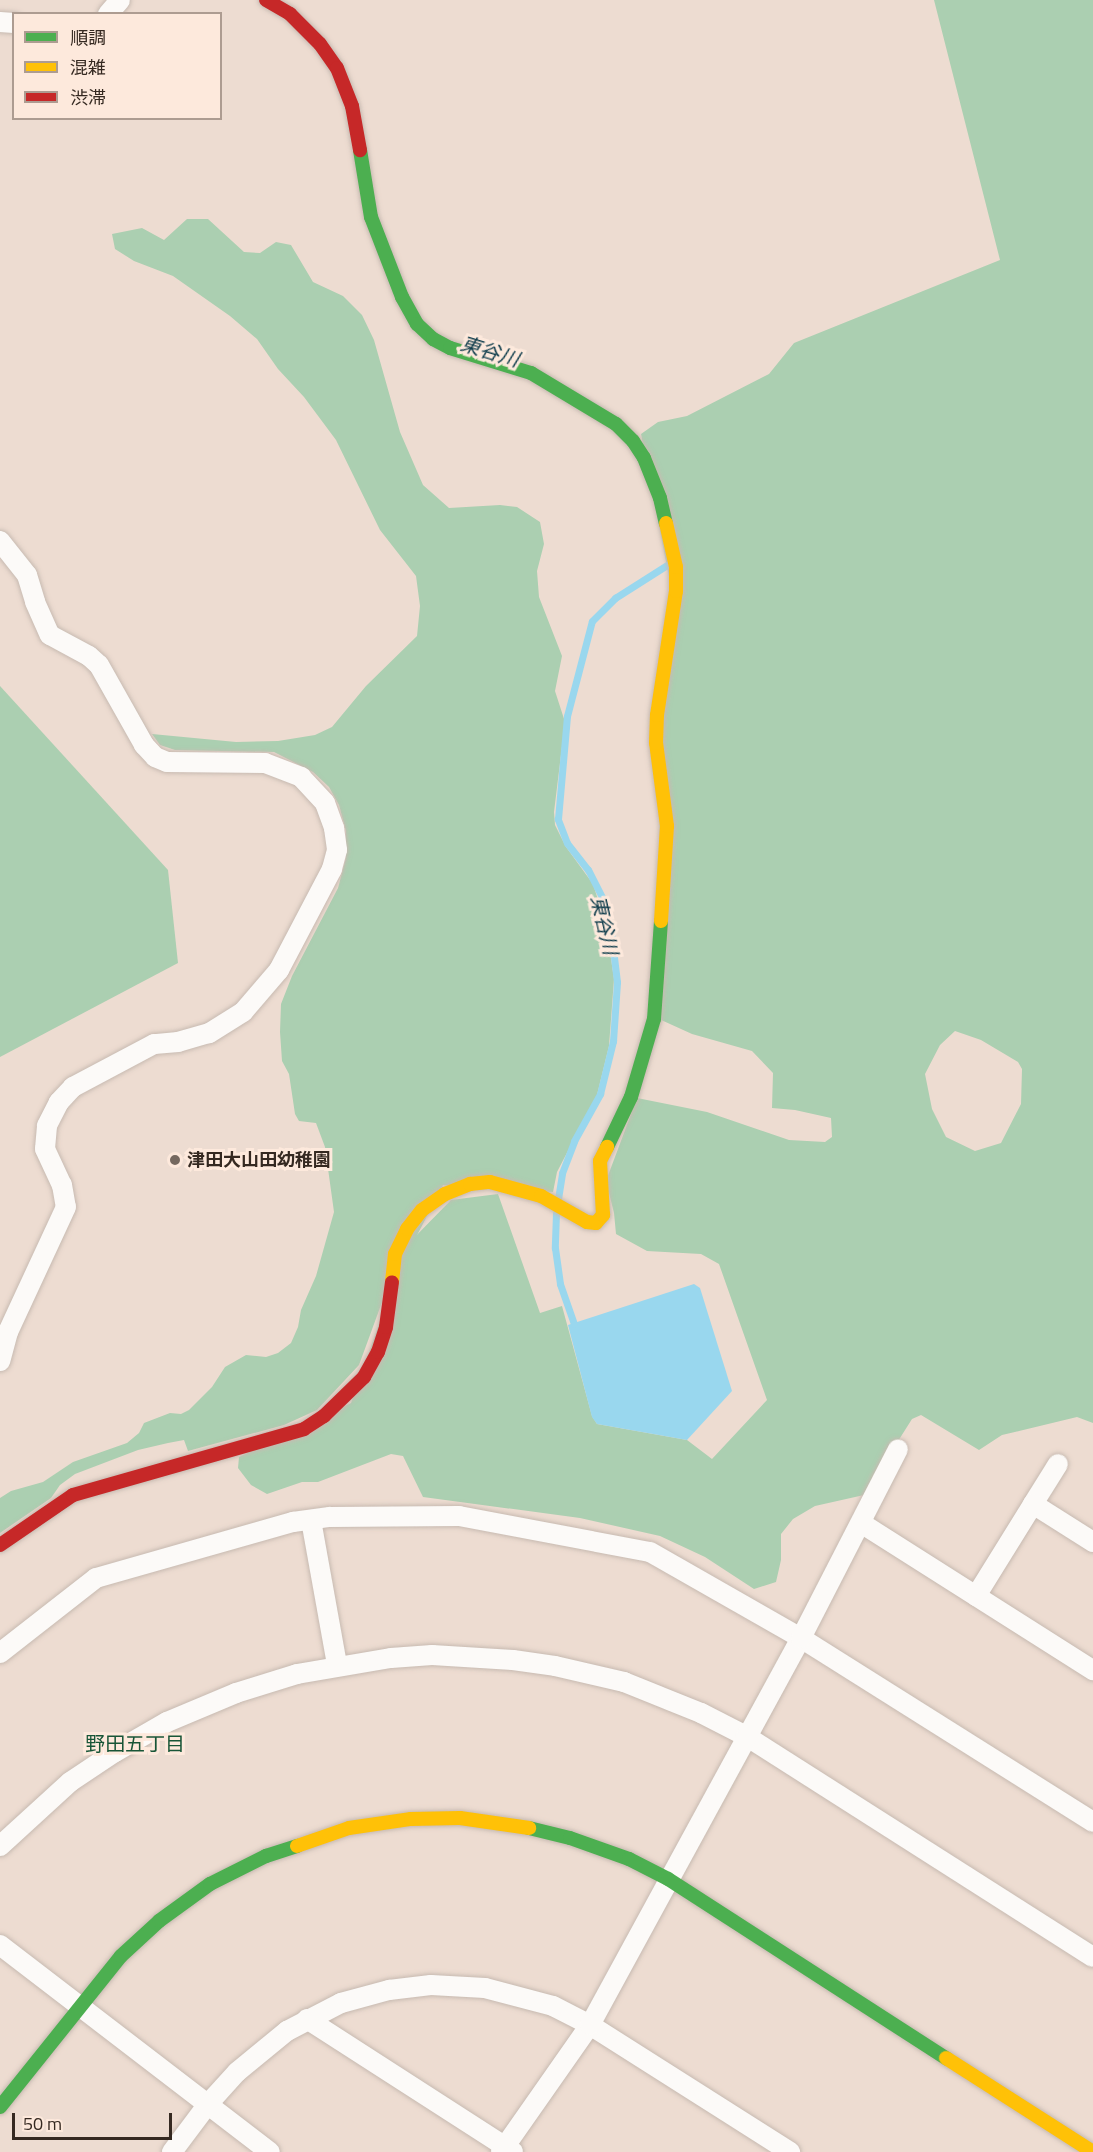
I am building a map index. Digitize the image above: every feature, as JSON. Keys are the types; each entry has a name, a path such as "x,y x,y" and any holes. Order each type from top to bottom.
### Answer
{"street":[{"path":"110,12 120,0"},
{"path":"0,1545 73,1495 304,1429 324,1416 364,1377 378,1352 386,1327 395,1254 407,1229 422,1210 445,1194 470,1184 490,1182 541,1196 587,1222 596,1223 603,1215 600,1161 632,1097 654,1019 667,826 656,743 657,715 676,591 676,567 668,526 644,458 633,441 616,424 531,373 450,348 433,339 417,324 402,297 371,217 352,106 337,68 320,44 290,14 265,1"},
{"path":"0,541 27,575 35,602 50,635 89,656 99,665 144,745 155,758 167,762 265,763 301,777 326,803 334,828 337,850 332,869 279,970 243,1012 209,1033 178,1042 154,1044 74,1087 59,1102 47,1126 45,1149 62,1185 66,1207 8,1332 0,1361"},
{"path":"307,2019 506,2150 590,2025 801,1638 898,1449"},
{"path":"976,1596 1058,1464"},
{"path":"1033,1504 1093,1542"},
{"path":"0,1653 96,1578 293,1522 330,1517 459,1516 650,1552 801,1638 1093,1822"},
{"path":"311,1520 337,1665"},
{"path":"861,1523 1093,1670"},
{"path":"0,1846 70,1782 134,1740 166,1722 267,1682 337,1665 432,1656 513,1660 555,1666 624,1683 664,1697 746,1736 1093,1957"},
{"path":"0,2107 78,2006 137,1939 181,1903 210,1884 266,1856 349,1828 380,1822 434,1818 510,1824 599,1847 629,1859 668,1879 1089,2148"},
{"path":"0,1945 270,2152"},
{"path":"172,2152 208,2104 268,2043 307,2019 341,2003 368,1995 411,1986 457,1985 531,1998 553,2006 590,2025 790,2152"}],"green space":[{"path":"934,0 1093,0 1093,1423 1077,1417 1002,1435 979,1450 921,1415 912,1419 864,1495 815,1506 793,1519 781,1534 781,1560 776,1582 754,1589 705,1557 660,1536 580,1518 423,1497 403,1456 391,1454 318,1482 302,1482 267,1494 251,1485 238,1468 239,1457 351,1403 407,1245 451,1200 498,1194 540,1313 562,1306 592,1416 597,1424 687,1440 712,1459 767,1400 719,1264 701,1254 647,1251 616,1234 614,1213 606,1181 637,1098 707,1112 789,1140 825,1142 832,1137 831,1118 795,1110 772,1108 773,1073 752,1051 692,1034 659,1019 660,739 677,617 641,434 658,422 687,416 769,374 794,343 1000,260","holes":["955,1031 981,1040 1018,1062 1022,1069 1021,1104 1001,1143 975,1151 946,1137 932,1109 925,1074 940,1045"]},
{"path":"187,219 208,219 244,252 260,253 276,242 291,245 313,282 343,296 362,315 374,340 400,432 423,485 449,508 500,505 517,507 540,522 544,544 537,571 539,597 562,656 555,691 565,722 554,812 555,825 566,847 593,884 606,925 614,979 609,1046 597,1095 557,1172 553,1192 443,1185 381,1305 359,1365 317,1410 284,1425 188,1451 184,1440 138,1450 75,1474 60,1485 51,1498 0,1533 0,1498 11,1491 43,1482 73,1462 127,1443 139,1433 144,1423 170,1413 181,1414 189,1410 212,1387 225,1367 246,1355 266,1357 278,1353 291,1343 298,1327 301,1310 316,1276 334,1212 325,1147 316,1123 299,1121 295,1114 289,1074 282,1061 280,1032 281,1004 292,976 338,888 346,858 346,831 339,805 329,787 313,772 274,752 175,750 160,745 152,734 236,742 278,741 315,735 332,727 366,686 417,636 420,606 416,576 380,530 336,440 304,397 278,369 257,339 230,316 173,276 134,261 115,249 112,234 142,228 164,240"},
{"path":"0,686 168,870 178,963 0,1057"}],"water":[{"path":"694,1284 700,1288 732,1391 687,1440 597,1424 592,1417 568,1325"}],"waterway":[{"name":"東谷川","path":"558,1199 562,1173 574,1141 600,1094 613,1041 617,982 610,924 603,899 588,870 567,843 558,819 567,716 592,621 615,598 667,565"},
{"name":"東谷川","path":"556,1213 555,1248 560,1284 574,1324"}],"traffic: fast":[{"path":"360,150 371,217 402,297 417,324 433,339 450,348 531,373 616,424 633,441 644,458 660,498 666,523"},
{"path":"607,1147 631,1097 654,1019 661,921"},
{"path":"529,1828 570,1838 629,1859 668,1879 946,2058"},
{"path":"0,2107 121,1956 159,1921 210,1884 266,1856 297,1846"}],"traffic: slow":[{"path":"661,921 667,826 656,743 657,715 676,591 676,567 666,523"},
{"path":"392,1282 395,1254 407,1229 422,1210 445,1194 470,1184 490,1182 541,1196 587,1222 596,1223 603,1215 600,1161 607,1147"},
{"path":"297,1846 349,1828 411,1819 460,1818 529,1828"},
{"path":"946,2058 1093,2152"}],"traffic: jam":[{"path":"266,0 290,14 320,44 337,68 352,106 360,150"},
{"path":"0,1545 73,1495 304,1429 324,1416 364,1377 378,1352 386,1327 392,1282"}],"place":[{"name":"津田大山田幼稚園","path":"175,1160"}],"district":[{"name":"野田五丁目","path":"135,1743"}]}
